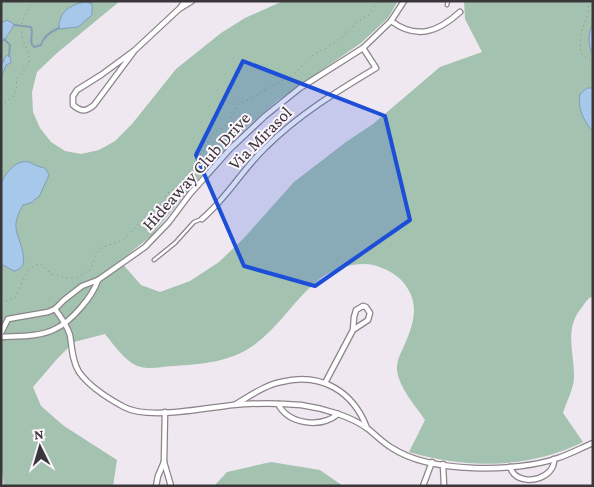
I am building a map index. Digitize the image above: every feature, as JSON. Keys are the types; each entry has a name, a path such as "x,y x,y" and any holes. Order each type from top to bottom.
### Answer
{"street":[{"path":"179,10 184,1"},
{"path":"135,50 94,105 88,110 80,110 73,105 73,96 77,90 135,50 179,10 192,1"},
{"name":"Hideaway Club Drive","path":"1,333 8,319 55,309 82,286 98,280 145,247 169,222 190,194 230,149 265,116 300,88 363,48 391,21 404,1"},
{"path":"391,21 401,28 412,32 421,32 436,28 450,21 460,12"},
{"name":"Via Mirasol","path":"202,219 218,205 264,148 298,117 330,95 376,68 363,48"},
{"name":"Hideaway Club Drive","path":"1,337 34,334 55,329 85,302 96,287 98,280"},
{"path":"325,383 353,330 356,310 363,306 366,307 370,313 368,320 353,330"},
{"path":"55,309 70,334 72,353 79,372 91,384 126,408 141,413 235,405 278,404 321,408 367,428 391,448 409,458 475,469 510,467 554,460 593,443"},
{"path":"235,405 262,389 280,382 297,380 318,381 340,391 352,401 361,412 367,428"},
{"path":"278,404 281,410 292,418 306,423 331,420 338,414"},
{"path":"165,412 164,462 170,486"},
{"path":"510,467 514,474 519,477 533,479 544,476 549,472 554,460"},
{"path":"156,486 164,462"},
{"path":"423,486 432,462"},
{"path":"443,464 444,486"}],"lane":[{"path":"447,6 448,1"},
{"path":"154,260 175,243 194,222 202,219"}],"path":[{"path":"22,24 24,15 32,1"},
{"path":"1,300 6,301 15,298 27,272 34,265 42,264 51,274 71,279 91,269 96,254 101,248 120,242 143,219 161,206 167,194 181,183 193,167 212,133 230,120 238,104 293,76 314,54 343,37 356,24 369,15 377,1"},
{"path":"589,1 588,13 581,33 580,52 593,63"},
{"path":"1,106 14,96 17,78 29,63 28,53 22,39 22,28"}],"highlighted area":[{"path":"243,61 385,116 410,220 315,286 244,266 196,155"}],"green space":[{"path":"1,1 120,1 37,72 32,92 33,112 40,128 51,142 65,151 81,154 99,150 115,141 132,124 176,69 221,33 245,18 283,1 398,1 388,18 361,43 277,101 246,128 213,161 151,236 120,261 141,285 160,292 190,281 219,262 244,238 294,182 373,124 440,67 482,52 465,19 464,1 593,1 593,296 582,307 573,324 571,342 574,379 563,413 583,442 562,451 520,462 475,463 431,458 409,452 425,420 405,390 397,371 399,358 414,316 413,301 406,286 396,275 375,265 359,264 343,268 321,278 254,345 226,359 196,364 145,368 136,365 126,358 105,334 74,342 33,387 41,406 64,426 117,460 113,486 4,486 1,463"},
{"path":"271,462 320,470 343,486 214,486 227,472"}],"water":[{"path":"86,2 92,4 92,15 78,27 59,29 59,23 66,10"},
{"path":"7,20 14,24 5,40 1,41 1,23"},
{"path":"593,23 593,54 589,39"},
{"path":"7,55 10,56 11,63 6,65 1,78 1,63 4,62"},
{"path":"587,88 593,88 593,132 580,109 580,94"},
{"path":"21,162 29,162 44,168 49,175 39,197 33,202 23,205 18,216 16,228 24,259 20,268 14,271 1,264 1,184 9,171"}],"waterway":[{"path":"14,25 31,27 31,43 34,47 41,45 48,35 59,28"},
{"path":"4,39 10,45 9,56"}]}
